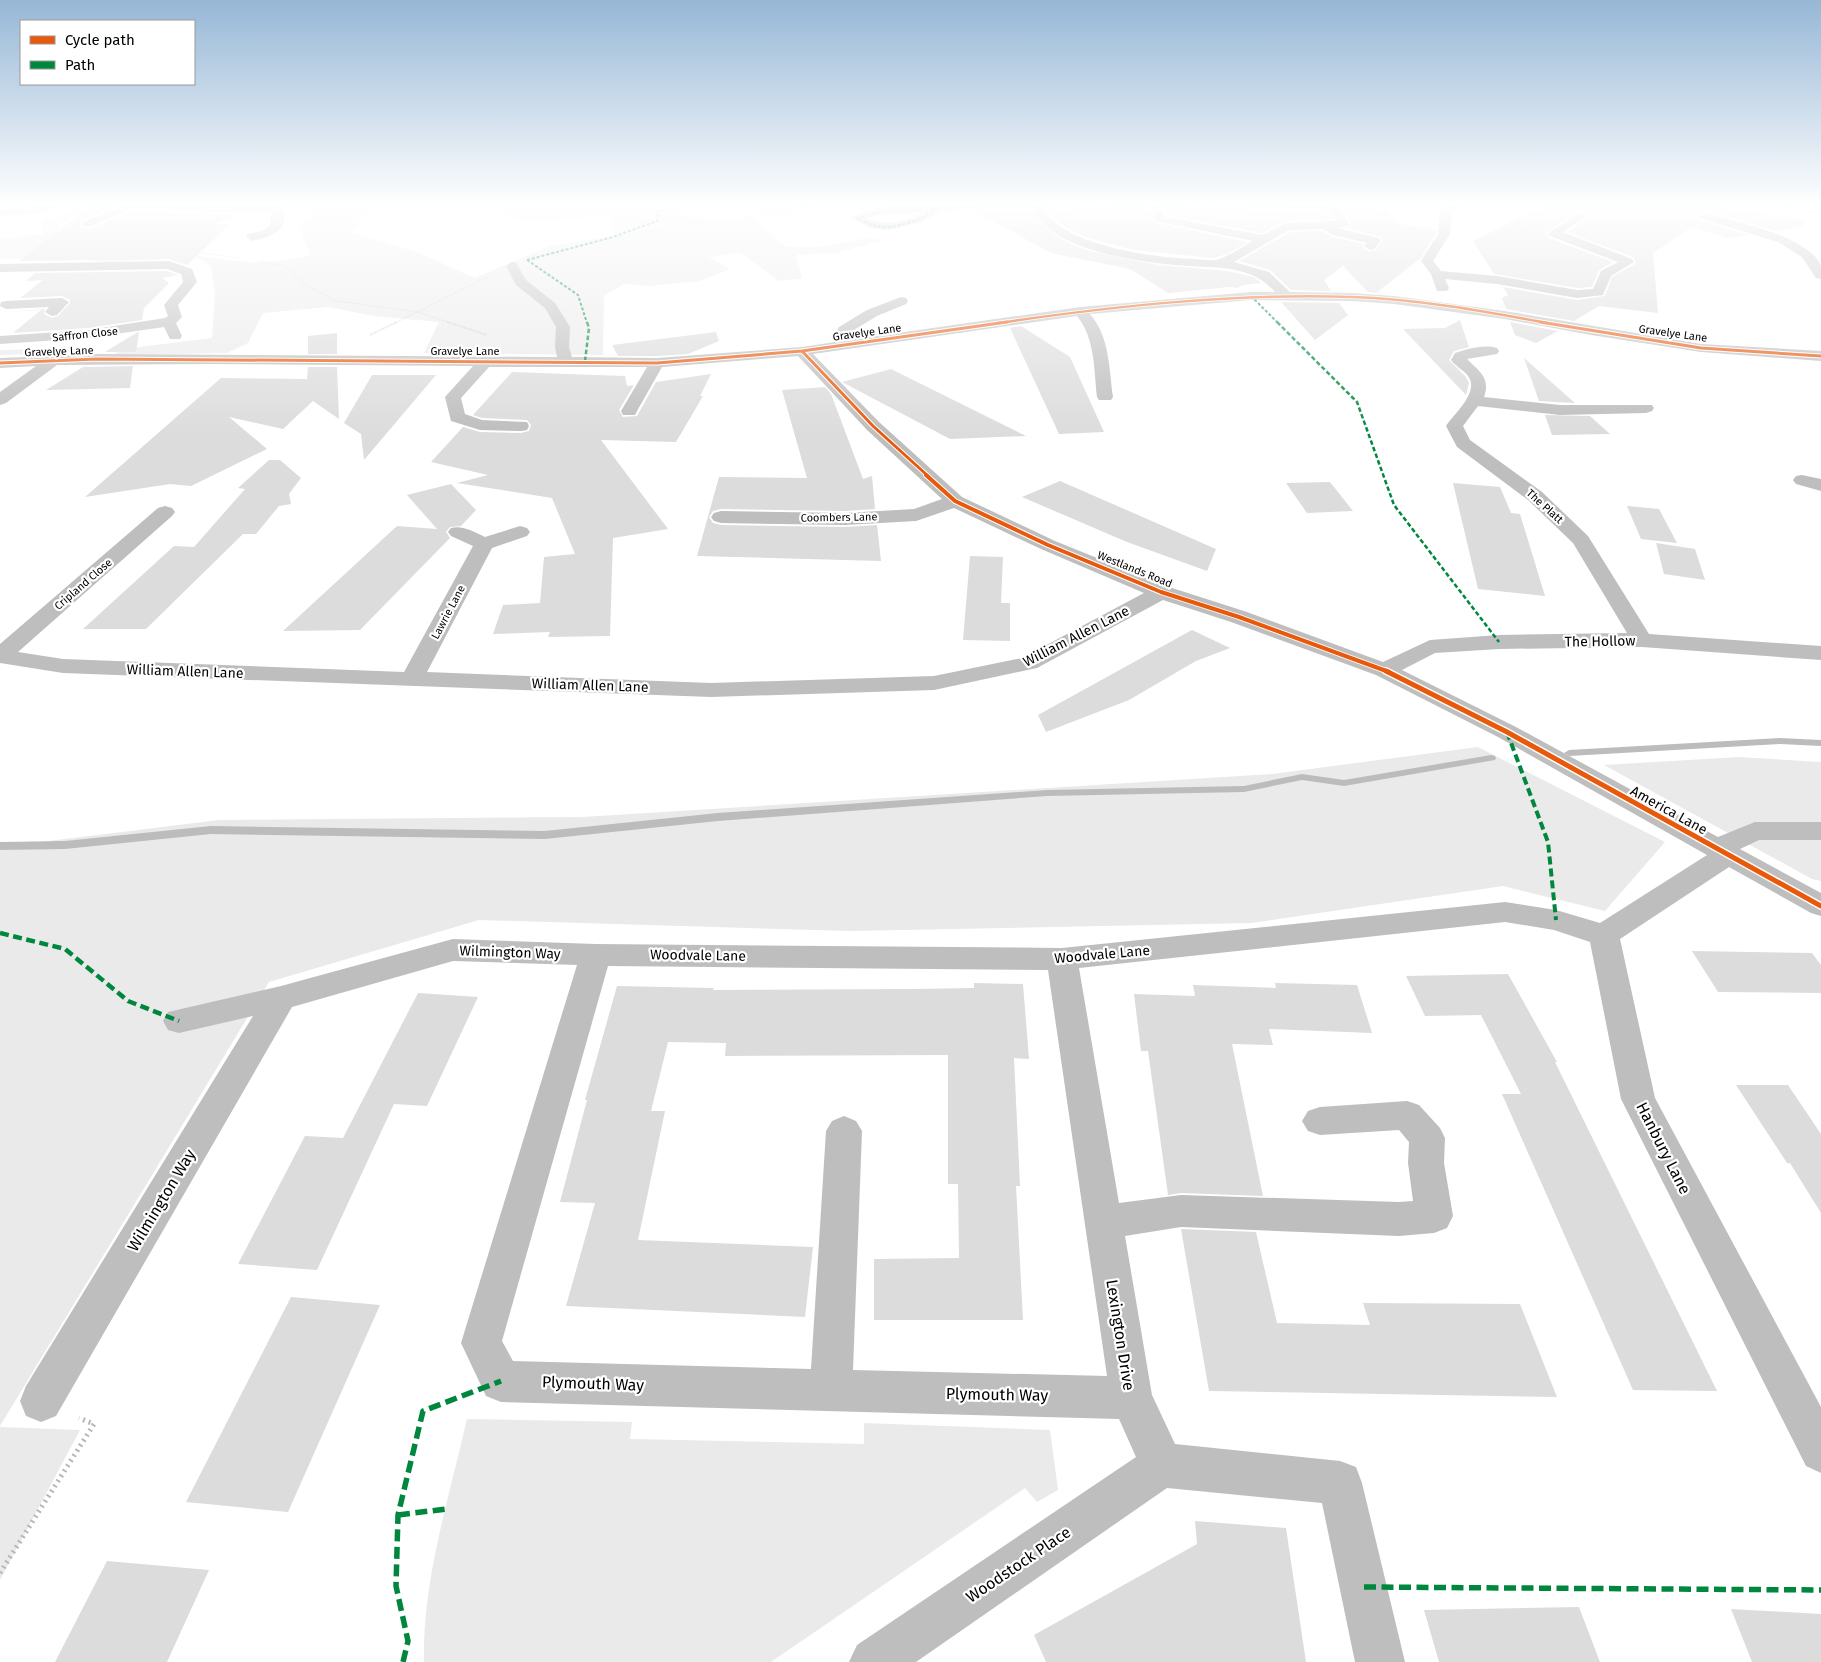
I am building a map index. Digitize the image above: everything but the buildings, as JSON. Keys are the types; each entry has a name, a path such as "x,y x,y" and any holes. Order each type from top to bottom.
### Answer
{"street":[{"path":"175,336 169,322 174,317 171,305 189,281"},
{"path":"520,281 550,306 563,327 562,347 566,360"},
{"path":"1271,281 1286,296"},
{"path":"1439,281 1444,295 1441,306"},
{"path":"1501,281 1589,294 1598,292 1603,281"},
{"path":"6,305 57,307 75,290"},
{"path":"856,339 844,330 872,313 904,302 887,294"},
{"name":"Gravelye Lane","path":"0,363 53,361 316,360 485,362 566,360 658,363 806,343 856,339 1080,311 1251,296 1353,297 1441,306 1701,348 1821,356"},
{"path":"1080,311 1091,324 1099,346 1105,397"},
{"name":"Saffron Close","path":"0,340 88,334 169,322"},
{"name":"Westlands Road","path":"806,343 873,426 955,501 1048,545 1161,592 1239,617 1384,670 1508,732"},
{"path":"1492,351 1469,353 1460,356 1460,360 1477,378 1476,395 1560,410 1646,408"},
{"path":"0,400 53,361"},
{"path":"485,362 453,397 457,417 480,426 521,426"},
{"path":"629,412 658,363"},
{"name":"The Platt","path":"1476,395 1454,426 1463,443 1535,496 1581,540 1642,640"},
{"path":"1802,480 1821,485"},
{"name":"Coombers Lane","path":"721,516 845,518 916,515 955,501"},
{"name":"Cripland Close","path":"0,656 165,512"},
{"path":"458,532 484,544 520,532"},
{"name":"Lawrie Lane","path":"412,679 484,544"},
{"name":"William Allen Lane","path":"0,656 63,666 711,690 934,682 1028,663 1161,592"},
{"name":"The Hollow","path":"1384,670 1430,646 1499,642 1642,640 1821,653"},
{"name":"America Lane","path":"1508,732 1821,906"},
{"path":"1604,935 1755,831 1821,831"},
{"name":"Woodvale Lane","path":"596,954 1062,959 1505,912 1556,920 1604,935"},
{"name":"Hanbury Lane","path":"1604,935 1638,1099 1821,1451"},
{"name":"Wilmington Way","path":"179,1021 281,998 453,950 596,954"},
{"name":"Plymouth Way","path":"596,954 481,1344 501,1381 1132,1398"},
{"name":"Lexington Drive","path":"1062,959 1132,1398 1162,1466"},
{"name":"Wilmington Way","path":"41,1401 281,998"},
{"path":"1103,1222 1181,1211 1389,1219 1434,1216 1426,1163 1427,1138 1406,1115 1320,1121"},
{"path":"832,1390 844,1132"},
{"path":"1162,1466 1340,1483 1380,1662"},
{"name":"Woodstock Place","path":"874,1662 1162,1466"}],"path":[{"path":"301,281 307,286 336,301 418,312 492,336"},
{"path":"316,360 418,312 455,291 479,281"},
{"path":"0,1573 94,1424 41,1401"}],"shaded area":[{"path":"213,281 701,281 649,286 624,284 604,296 603,355 424,353 439,322 374,316 328,307 263,313 248,343 227,353 113,355 123,349 212,338 215,294"},
{"path":"94,348 88,353 0,355 0,350"},
{"path":"1478,747 1665,842 1605,911 1503,886 1251,923 850,931 479,920 269,982 0,1426 0,847 219,820 582,817 1272,774"},
{"path":"1739,757 1821,762 1821,881 1812,879 1604,765"},
{"path":"467,1419 632,1422 630,1439 864,1444 864,1423 1050,1430 1058,1490 1037,1502 1025,1488 771,1662 424,1662 427,1601 432,1571"},
{"path":"0,1427 80,1430 0,1580"}],"waterway":[{"path":"1569,753 1780,741 1821,743"},
{"path":"0,846 65,845 211,830 545,835 718,817 1047,793 1244,789 1302,777 1344,783 1491,758"}],"marked path":[{"path":"557,281 578,295 589,328 585,361"},
{"path":"1251,296 1357,402 1394,505 1499,642"},
{"path":"1507,732 1548,842 1556,920"},
{"path":"0,933 65,949 128,1001 179,1021"},
{"path":"403,1662 408,1641 396,1586 398,1515 423,1411 501,1381"},
{"path":"398,1515 446,1509"},
{"path":"1364,1587 1821,1590"}],"cycle path":[{"path":"0,363 97,359 657,363 802,351 1080,311 1251,296 1353,297 1394,300 1505,315 1701,348 1821,356"},
{"path":"802,351 873,426 955,501 1048,545 1161,592 1239,617 1384,670 1507,732 1821,906"}]}
